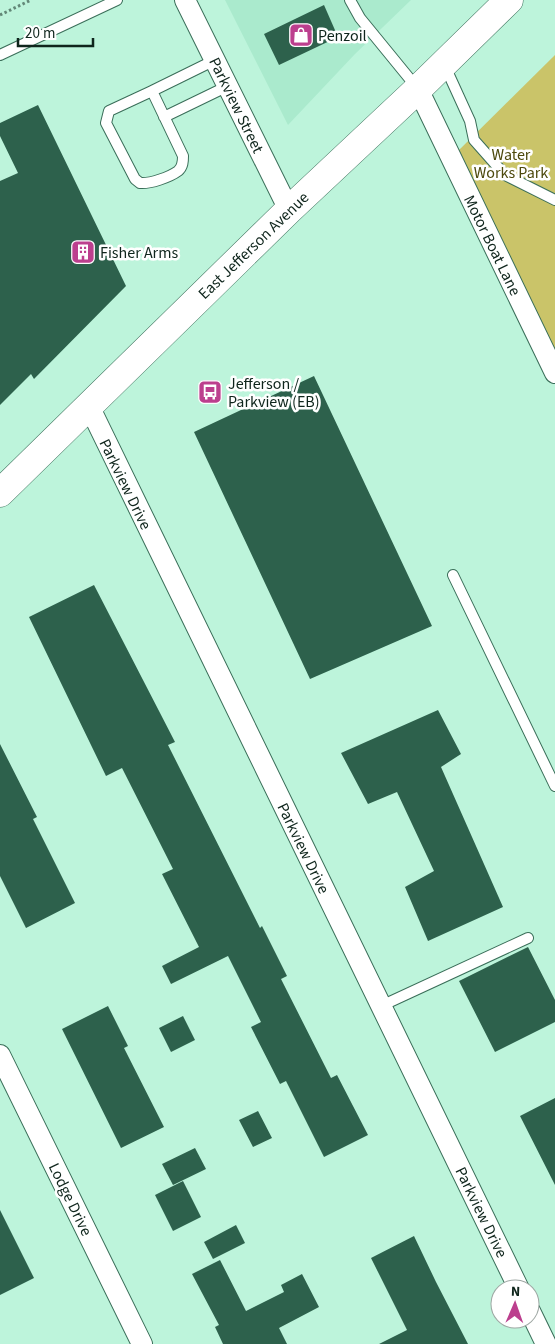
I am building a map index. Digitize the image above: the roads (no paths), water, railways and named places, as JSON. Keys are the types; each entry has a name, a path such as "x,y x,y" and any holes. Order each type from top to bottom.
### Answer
{"main road":[{"name":"East Jefferson Avenue","path":"0,494 289,210 418,89 501,3"}],"street":[{"name":"Parkview Street","path":"185,0 289,210"},
{"name":"Motor Boat Lane","path":"418,89 555,373"},
{"name":"Parkview Drive","path":"89,406 514,1279"},
{"name":"Lodge Drive","path":"0,1055 142,1344"},
{"path":"539,1329 546,1344"}],"lane":[{"path":"0,55 117,0"},
{"path":"350,0 360,18 418,89"},
{"path":"152,91 182,156 183,164 179,170 147,184 140,183 135,179 106,123 109,111 215,60"},
{"path":"444,63 470,120 474,140 505,175 555,200"},
{"path":"164,117 228,86"},
{"path":"453,575 555,786"},
{"path":"381,1006 528,938"}],"place":[{"name":"Penzoil","path":"301,35"},
{"name":"Fisher Arms","path":"83,252"},
{"name":"Jefferson / Parkview (EB)","path":"210,392"}],"park label":[{"name":"Water Works Park","path":"511,163"}]}
